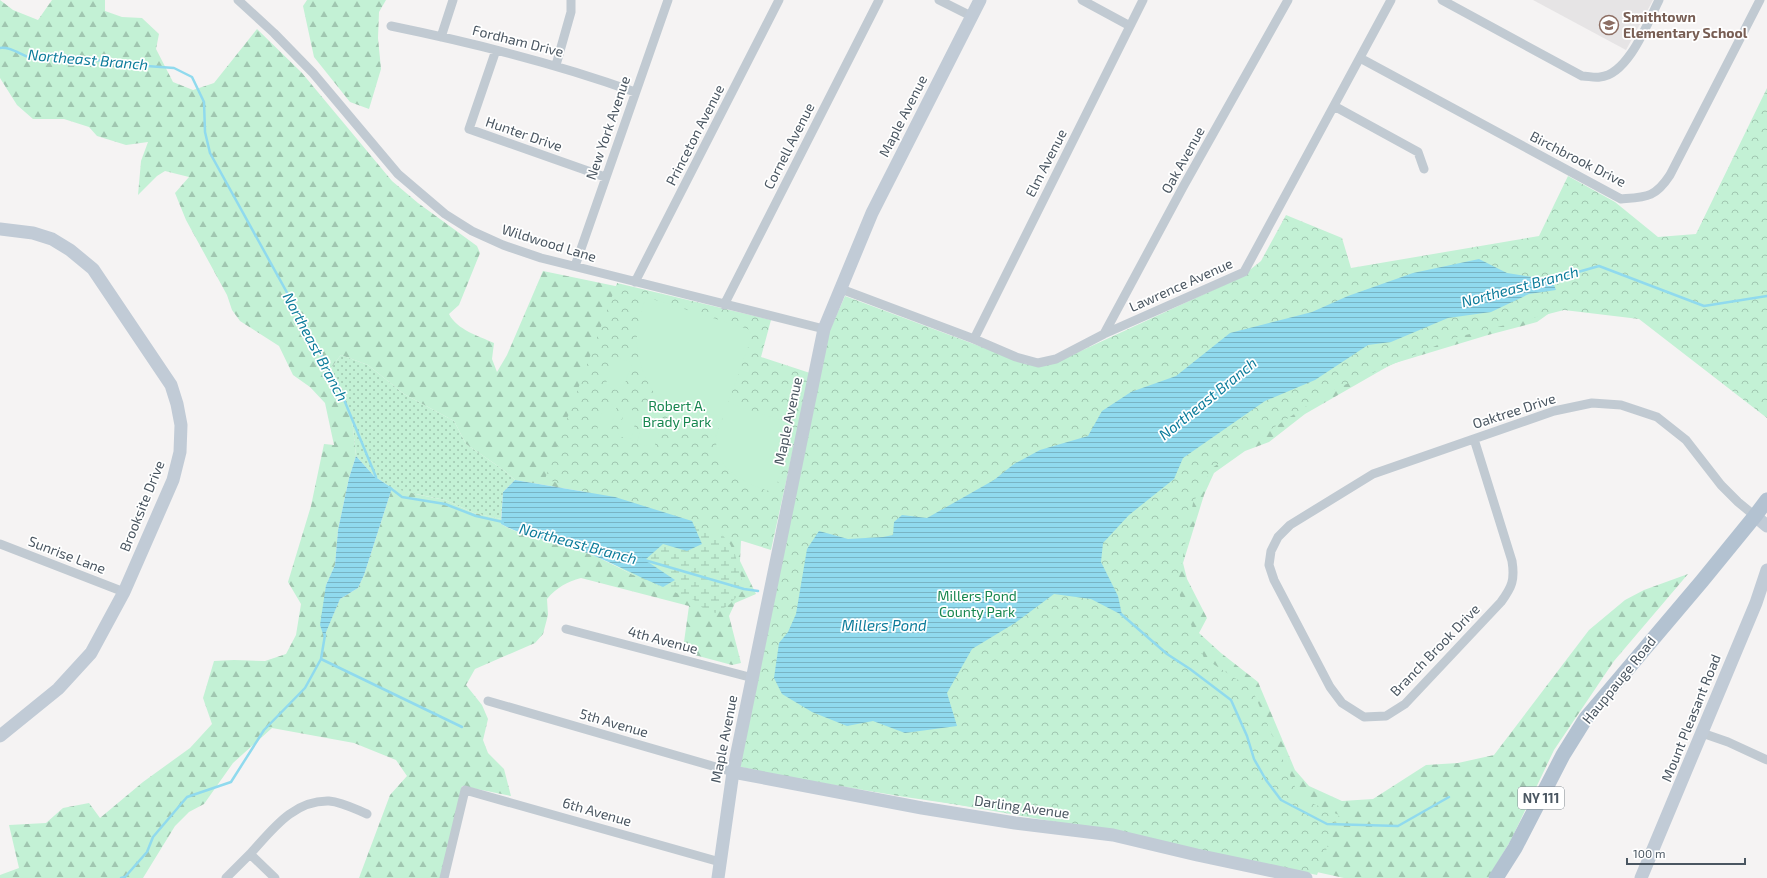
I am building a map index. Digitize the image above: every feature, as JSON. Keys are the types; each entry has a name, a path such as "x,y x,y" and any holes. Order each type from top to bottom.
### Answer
{"main road":[{"name":"Hauppauge Road","path":"1496,878 1515,848 1563,755 1586,718 1767,500"}],"street":[{"name":"Wildwood Lane","path":"238,0 274,33 313,73 398,174 445,214 472,231 503,245 541,258 824,330"},
{"path":"441,37 453,0"},
{"path":"556,65 572,12 571,0"},
{"name":"New York Avenue","path":"575,266 605,176 668,0"},
{"name":"Princeton Avenue","path":"635,282 779,0"},
{"name":"Cornell Avenue","path":"724,304 879,0"},
{"path":"939,0 971,16"},
{"name":"Maple Avenue","path":"718,878 733,772 824,330 872,213 980,0"},
{"path":"1082,0 1130,26"},
{"name":"Elm Avenue","path":"974,339 1143,0"},
{"name":"Oak Avenue","path":"1104,334 1183,187 1288,0"},
{"name":"Lawrence Avenue","path":"841,289 974,339 1016,357 1038,363 1056,359 1104,334 1244,272 1391,0"},
{"path":"1442,0 1582,76 1602,77 1622,67 1632,53 1659,0"},
{"name":"Birchbrook Drive","path":"1360,58 1621,199 1646,197 1662,187 1670,175 1760,0"},
{"name":"Fordham Drive","path":"391,26 556,65 635,92"},
{"name":"Hunter Drive","path":"496,50 469,129 605,176"},
{"path":"1334,106 1418,152 1424,169"},
{"name":"Brooksite Drive","path":"0,229 33,233 52,240 70,250 93,269 171,385 178,404 181,425 180,452 173,480 124,592 91,653 58,689 0,736"},
{"name":"Oaktree Drive","path":"1271,552 1278,537 1290,526 1374,474 1554,411 1592,403 1621,404 1657,417 1686,440 1721,485 1755,516"},
{"name":"Branch Brook Drive","path":"1271,552 1269,565 1274,580 1330,687 1342,703 1364,717 1386,716 1405,704 1501,602 1510,590 1515,576 1503,528 1474,439"},
{"path":"1755,516 1767,526"},
{"name":"Sunrise Lane","path":"0,544 124,592"},
{"name":"Mount Pleasant Road","path":"1641,878 1756,603 1767,570"},
{"name":"4th Avenue","path":"566,629 753,678"},
{"name":"5th Avenue","path":"488,701 733,772"},
{"path":"1702,733 1767,760"},
{"name":"Darling Avenue","path":"733,772 984,818 1113,835 1197,855 1306,878"},
{"name":"6th Avenue","path":"444,878 465,790 720,862"},
{"path":"226,878 250,854 271,829 291,812 307,804 329,801 350,807 366,814"},
{"path":"250,854 275,878"}],"shaded area":[{"name":"Smithtown Elementary School","path":"1533,0 1653,0 1626,50"}],"green space":[{"path":"0,0 13,10 38,20 52,0 105,0 105,11 122,17 142,18 159,34 156,49 173,82 193,90 214,83 257,29 302,73 392,181 418,203 477,246 480,253 459,305 449,314 457,324 463,328 494,343 492,359 497,372 507,355 543,271 620,287 762,527 741,541 740,561 756,594 735,603 729,616 741,663 732,665 691,654 684,642 689,606 581,578 562,586 547,599 548,615 543,634 535,643 475,669 466,685 482,705 488,719 483,740 488,753 504,769 511,796 462,786 442,878 359,878 390,795 407,776 396,760 354,743 272,728 233,763 204,804 189,812 175,826 143,878 0,878 0,875 19,868 9,825 46,823 63,808 89,803 100,818 143,782 190,748 212,724 203,698 214,661 265,661 286,654 296,635 301,604 288,582 311,506 324,444 334,445 325,403 310,387 293,375 279,346 240,321 232,310 227,295 186,220 175,193 189,177 165,171 157,176 138,195 141,161 148,142 126,145 97,136 89,127 64,119 33,119 17,105 0,78","holes":["341,355 368,365 404,394 454,421 466,444 505,471 515,480 615,497 633,575 604,560 582,551 518,532 501,524 501,519 474,513 445,500 392,488 364,575 358,588 340,599 324,636 326,585 335,565 338,530 349,478 356,456 352,419 341,398 324,377"]},
{"path":"307,0 386,0 379,12 378,38 381,69 369,109 350,102 314,57 303,6"},
{"name":"Millers Pond County Park","path":"1767,88 1767,418 1639,319 1564,310 1454,338 1328,392 1212,468 1193,503 1177,588 1204,658 1252,689 1300,798 1339,815 1317,875 1114,832 740,767 829,332 845,296 1014,359 1057,362 1241,277 1261,261 1286,215 1342,238 1351,268 1539,236 1568,176 1615,202 1658,237 1696,234"},
{"name":"Robert A. Brady Park","path":"617,283 771,320 761,357 810,373 771,550 545,479"},
{"path":"646,297 748,329 752,336 728,403 787,422 791,428 775,493 755,486 736,476 722,461 717,452 716,438 723,417 715,437 691,425 675,414 662,403 649,385 641,365 637,344 638,323"},
{"path":"1551,312 1537,322 1392,364 1305,414 1269,442 1245,451 1214,473 1204,495 1183,563 1187,579 1207,618 1199,633 1221,653 1258,682 1295,770 1309,786 1342,801 1373,799 1426,765 1458,763 1494,755 1589,630 1625,600 1644,590 1688,574 1614,661 1554,750 1511,840 1488,878 1344,878 1112,827 905,797 768,774 752,770 744,764 1105,545 1368,347"},
{"path":"341,355 368,365 404,394 454,421 466,444 505,471 515,480 503,492 501,519 474,513 445,500 392,488 374,476 356,456 352,419 324,377"},
{"path":"615,356 632,363 622,392 605,386"},
{"path":"604,403 617,406 609,433 597,430"},
{"path":"625,408 638,412 631,439 618,436"},
{"path":"645,413 663,418 654,448 637,443"},
{"path":"578,516 715,526 730,544 735,554 744,589 730,604 716,613 705,610 694,600 633,575 604,559 542,538"}],"water":[{"name":"Millers Pond","path":"1479,259 1507,273 1552,280 1556,290 1529,294 1491,312 1448,318 1391,342 1368,345 1315,380 1265,401 1183,458 1174,479 1129,515 1103,543 1101,562 1118,596 1122,615 1091,599 1054,594 1015,623 972,649 947,693 957,726 905,733 873,721 847,726 812,712 782,694 774,678 779,643 788,632 796,614 807,549 819,531 848,539 893,535 894,522 902,515 927,518 994,480 1014,464 1040,450 1088,436 1102,411 1131,392 1176,376 1230,333 1312,312 1348,296 1413,273"},
{"path":"356,456 374,476 392,488 364,575 358,588 340,599 324,637 320,625 326,585 335,565 338,530 349,478"},
{"path":"515,480 615,497 692,521 702,544 687,551 663,544 645,560 675,580 663,587 587,553 519,532 501,524 503,492"}],"waterway":[{"name":"Northeast Branch","path":"0,48 10,49 34,59 39,59 51,54 133,65 174,68 192,77 204,102 205,132 210,153 338,385 376,477"},
{"name":"Northeast Branch","path":"1550,280 1599,266 1704,306 1767,296"},
{"name":"Northeast Branch","path":"389,487 402,497 445,504 476,516 503,522"},
{"name":"Northeast Branch","path":"641,559 744,589 758,591"},
{"path":"1121,614 1167,654 1190,669 1231,700 1247,736 1254,759 1266,780 1281,800 1327,824 1398,826 1449,797"},
{"path":"325,635 321,659 462,727"},
{"path":"121,878 125,877 147,852 153,837 187,797 231,782 264,730 305,688 321,659"}],"place":[{"name":"Smithtown Elementary School","path":"1609,25"}]}
